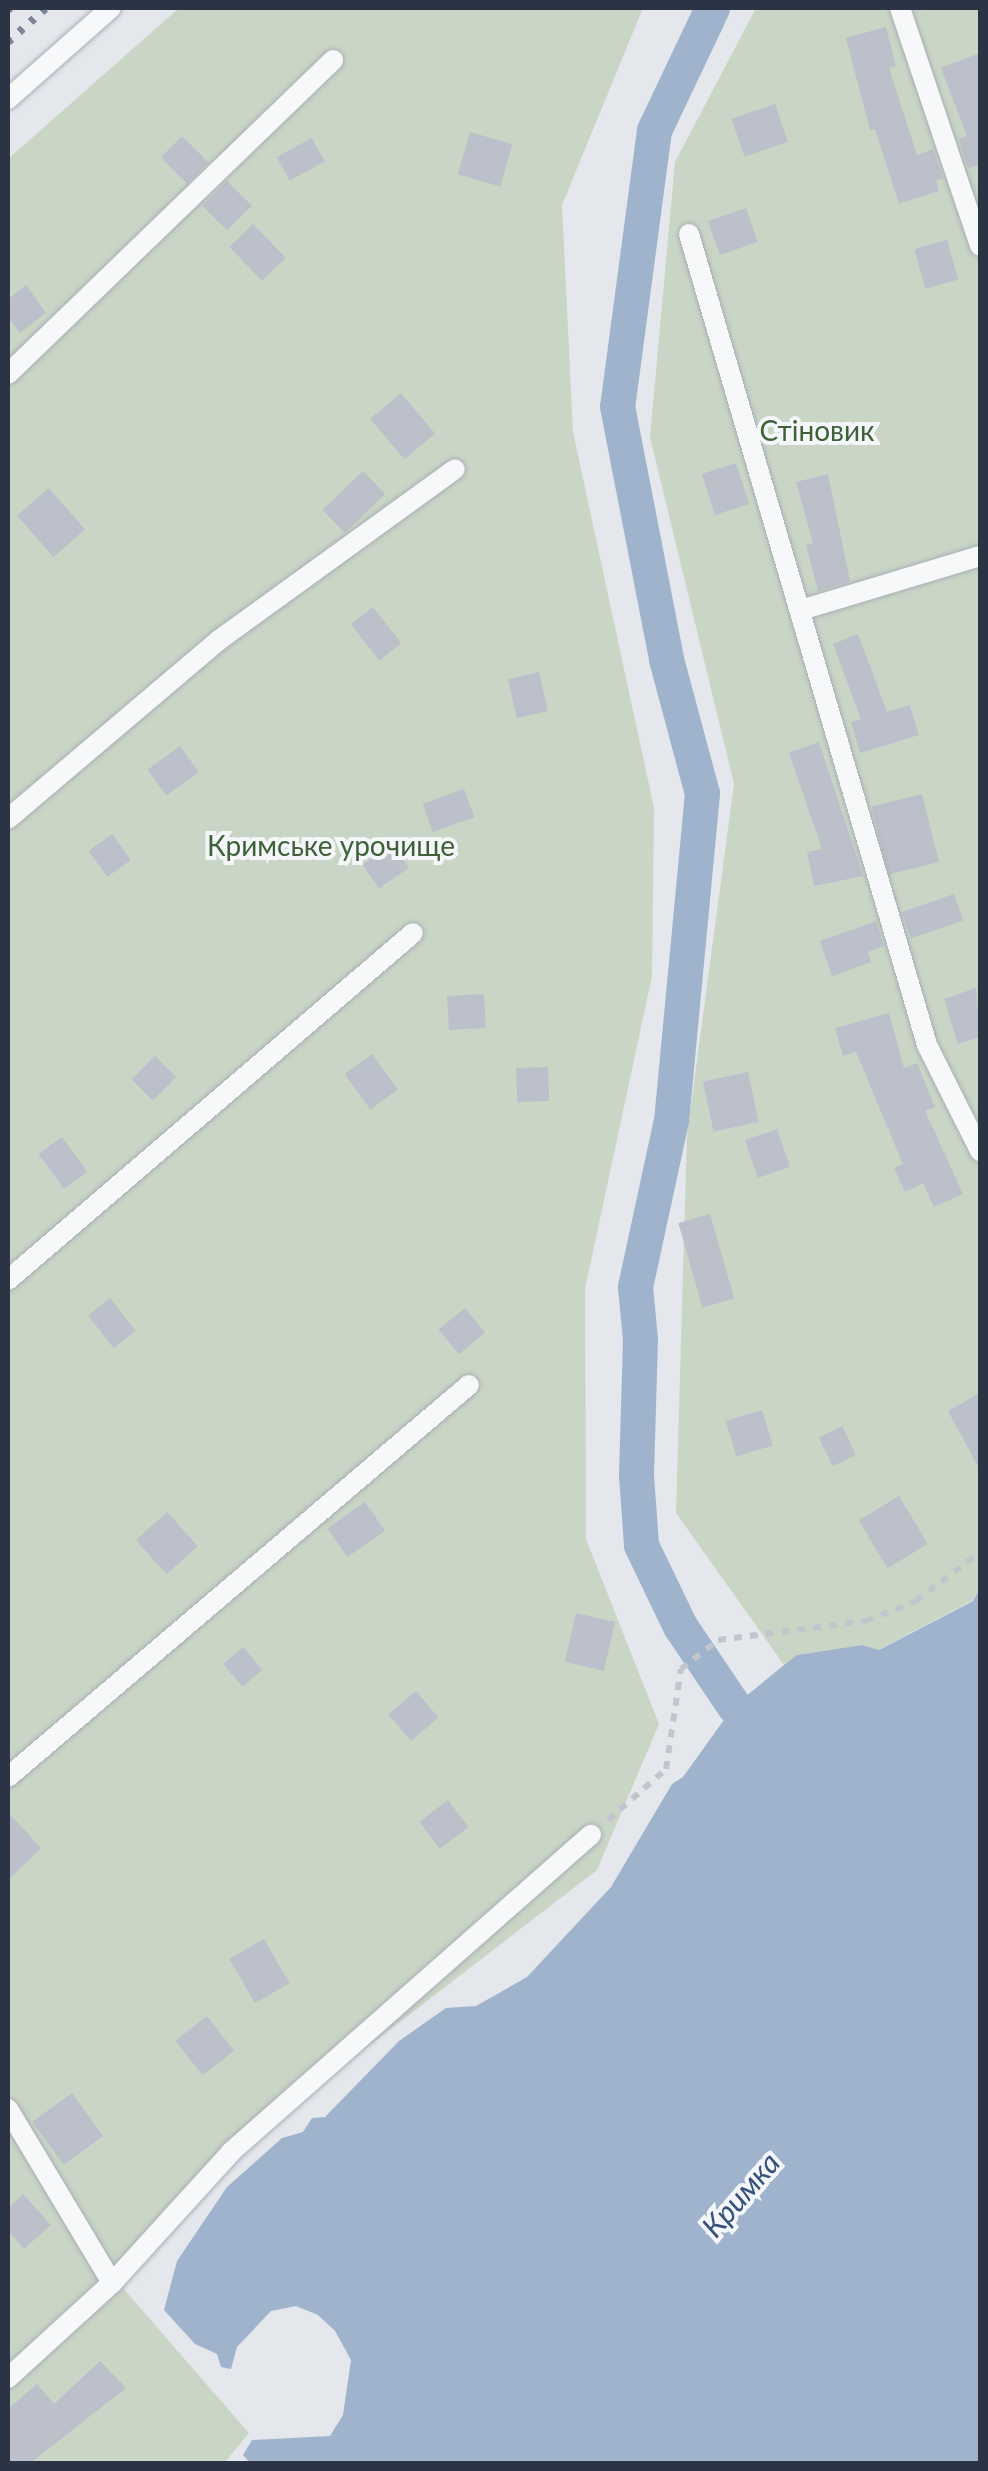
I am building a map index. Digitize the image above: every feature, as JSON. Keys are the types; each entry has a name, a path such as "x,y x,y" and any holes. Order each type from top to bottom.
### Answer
{"lane":[{"path":"8,99 111,8"},
{"path":"900,8 980,246"},
{"path":"8,374 333,60"},
{"path":"689,234 927,1046 980,1151"},
{"path":"8,819 219,640 454,469"},
{"path":"802,610 980,556"},
{"path":"8,1280 413,933"},
{"path":"8,1777 470,1385"},
{"path":"8,2378 112,2283 232,2152 591,1835"},
{"path":"8,2108 112,2283"}],"path":[{"path":"591,1835 666,1770 681,1669 718,1640 866,1621 916,1601 980,1552"}],"green space":[{"name":"Кримське урочище","path":"179,8 643,8 562,205 573,432 654,808 652,976 585,1289 586,1539 659,1724 597,1870 231,2152 122,2287 249,2433 224,2463 8,2463 8,159"},
{"name":"Стіновик","path":"756,8 980,8 980,1588 973,1600 878,1650 862,1645 797,1655 784,1665 676,1513 687,1135 734,784 650,437 675,162"}],"water":[{"name":"Кримка","path":"980,1588 980,2463 250,2463 243,2455 252,2440 330,2436 343,2415 351,2360 335,2331 318,2315 296,2306 271,2311 237,2347 231,2369 221,2367 217,2354 195,2344 164,2310 177,2261 227,2187 282,2138 303,2132 312,2118 325,2117 399,2041 446,2008 476,2006 527,1977 611,1887 672,1784 683,1777 734,1706 784,1665 797,1655 862,1645 879,1650 973,1601"}],"building":[{"path":"886,27 896,66 889,68 917,155 933,149 943,178 936,181 939,191 899,204 875,129 870,130 846,38"},
{"path":"980,53 980,165 968,168 959,139 967,136 941,68"},
{"path":"775,104 788,142 745,157 732,119"},
{"path":"470,132 512,144 500,186 458,174"},
{"path":"182,136 208,162 187,183 161,157"},
{"path":"312,138 325,162 289,181 277,157"},
{"path":"227,181 252,206 227,230 202,206"},
{"path":"746,208 758,242 720,255 708,221"},
{"path":"253,224 286,258 262,281 229,247"},
{"path":"947,240 958,279 926,289 914,249"},
{"path":"26,285 46,313 20,333 8,317 8,299"},
{"path":"401,393 435,434 404,459 370,419"},
{"path":"736,463 749,504 715,515 702,474"},
{"path":"363,471 385,494 345,533 323,510"},
{"path":"828,474 850,581 818,591 806,545 813,543 796,482"},
{"path":"49,488 85,530 53,557 17,516"},
{"path":"373,607 401,643 379,660 351,624"},
{"path":"858,634 887,712 910,705 919,735 860,753 851,722 861,719 833,644"},
{"path":"539,672 548,711 517,718 508,679"},
{"path":"819,742 863,876 814,886 807,852 822,849 789,753"},
{"path":"180,746 199,772 166,795 148,770"},
{"path":"464,789 474,817 433,832 423,804"},
{"path":"922,794 939,862 888,875 872,807"},
{"path":"112,834 131,860 107,877 89,851"},
{"path":"392,844 409,868 379,888 363,865"},
{"path":"954,894 963,920 911,938 902,912"},
{"path":"876,921 884,946 868,952 871,962 832,976 820,941"},
{"path":"976,988 980,1037 958,1044 944,999"},
{"path":"484,994 486,1028 449,1030 447,996"},
{"path":"889,1013 904,1068 917,1063 935,1107 925,1111 963,1194 934,1207 923,1183 905,1192 894,1168 903,1164 856,1052 843,1056 835,1028"},
{"path":"372,1054 398,1090 370,1110 344,1074"},
{"path":"155,1056 176,1077 153,1101 132,1079"},
{"path":"548,1067 549,1101 517,1102 516,1068"},
{"path":"748,1072 759,1122 714,1131 703,1082"},
{"path":"777,1129 790,1167 758,1178 745,1140"},
{"path":"62,1137 87,1172 64,1189 39,1154"},
{"path":"710,1214 734,1299 703,1308 678,1223"},
{"path":"110,1298 136,1331 114,1348 88,1315"},
{"path":"465,1308 485,1333 459,1354 439,1329"},
{"path":"980,1393 980,1470 948,1411"},
{"path":"762,1410 773,1445 736,1456 726,1421"},
{"path":"842,1426 856,1455 833,1466 819,1437"},
{"path":"899,1496 928,1544 888,1568 859,1520"},
{"path":"365,1502 385,1531 347,1557 327,1528"},
{"path":"167,1512 198,1546 167,1574 136,1540"},
{"path":"576,1613 615,1622 604,1671 565,1662"},
{"path":"243,1647 262,1670 242,1687 223,1664"},
{"path":"416,1691 438,1718 411,1741 388,1714"},
{"path":"448,1800 468,1827 440,1849 419,1822"},
{"path":"8,1812 41,1848 8,1880"},
{"path":"264,1939 290,1983 255,2003 229,1959"},
{"path":"207,2016 234,2051 203,2075 175,2041"},
{"path":"72,2093 103,2136 64,2165 32,2122"},
{"path":"23,2194 51,2225 24,2249 8,2231 8,2208"},
{"path":"100,2361 126,2388 29,2464 8,2464 8,2409 37,2384 54,2404"}],"waterway":[{"path":"712,8 654,130 617,406 666,659 702,793 671,1120 635,1287 640,1339 636,1475 641,1545 680,1626 734,1706"}],"railway":[{"path":"8,42 46,8"}]}
